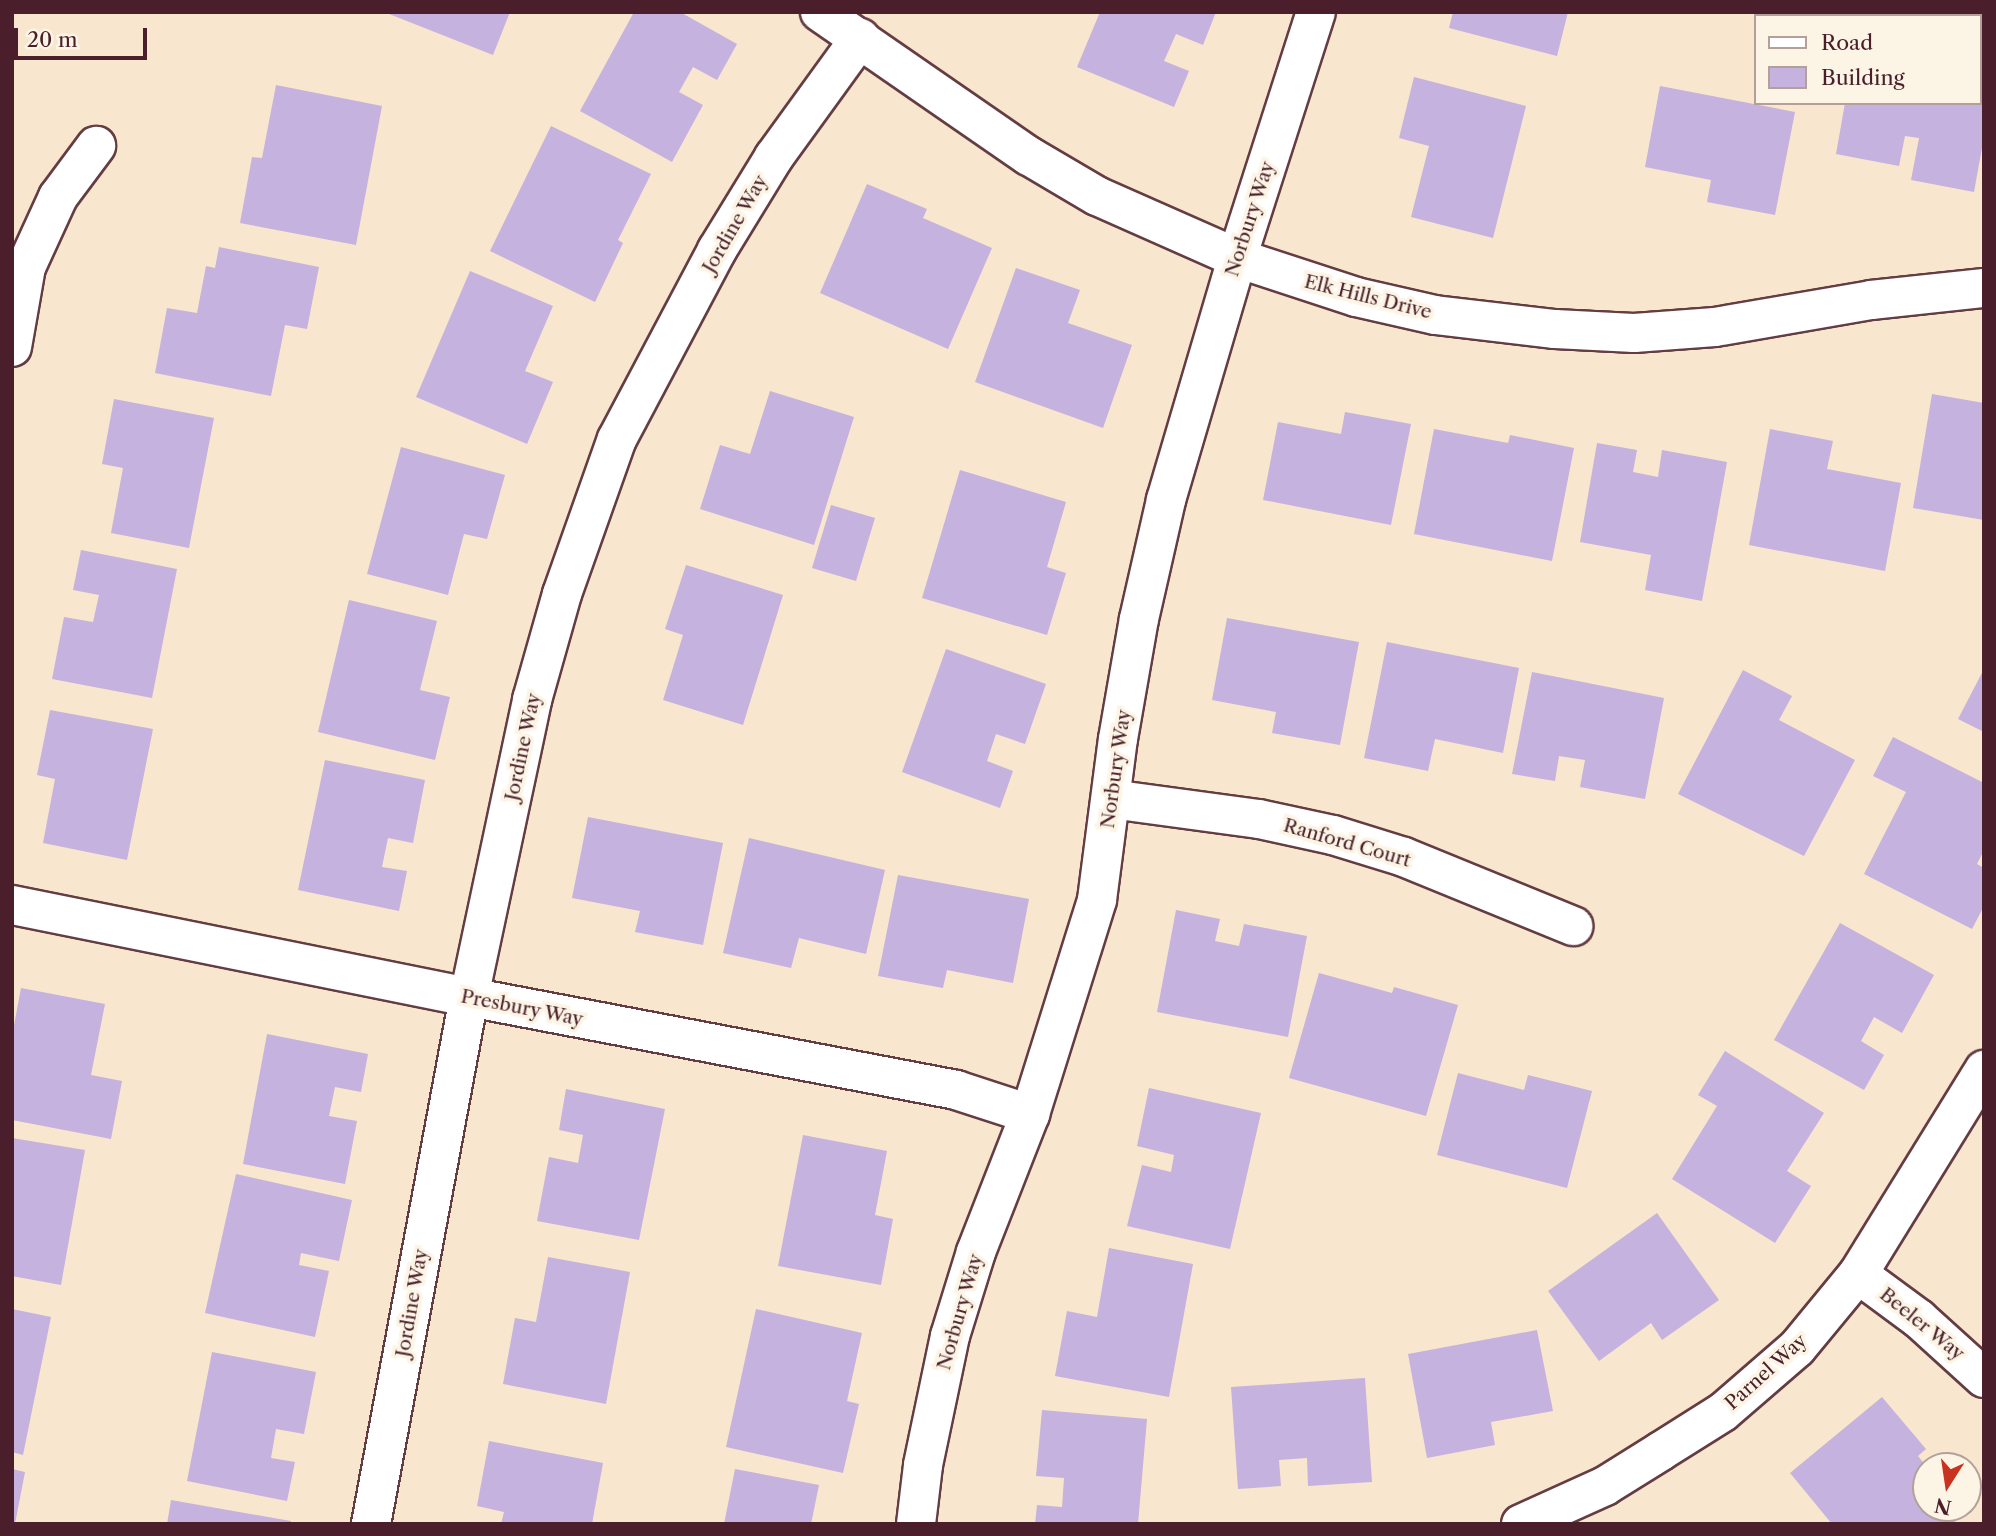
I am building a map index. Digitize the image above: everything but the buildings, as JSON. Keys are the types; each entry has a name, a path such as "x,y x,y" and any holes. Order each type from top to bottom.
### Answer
{"street":[{"name":"Elk Hills Drive","path":"820,12 1029,156 1097,196 1237,258 1356,297 1435,315 1555,329 1634,333 1715,327 1871,300 1984,288"},
{"name":"Norbury Way","path":"916,1524 923,1465 950,1336 976,1252 1030,1114 1097,900 1139,619 1166,500 1237,258 1316,12"},
{"name":"Jordine Way","path":"372,1524 469,998 532,700 562,594 617,439 717,250 774,157 860,38"},
{"path":"12,346 26,267 58,197 96,146"},
{"name":"Ranford Court","path":"1111,799 1259,819 1332,835 1404,857 1573,926"},
{"name":"Presbury Way","path":"12,905 469,998 956,1090 1030,1114"},
{"name":"Parnel Way","path":"1521,1524 1605,1486 1723,1412 1797,1348 1858,1274 1984,1070"},
{"name":"Beeler Way","path":"1858,1274 1919,1319 1984,1378"}]}
